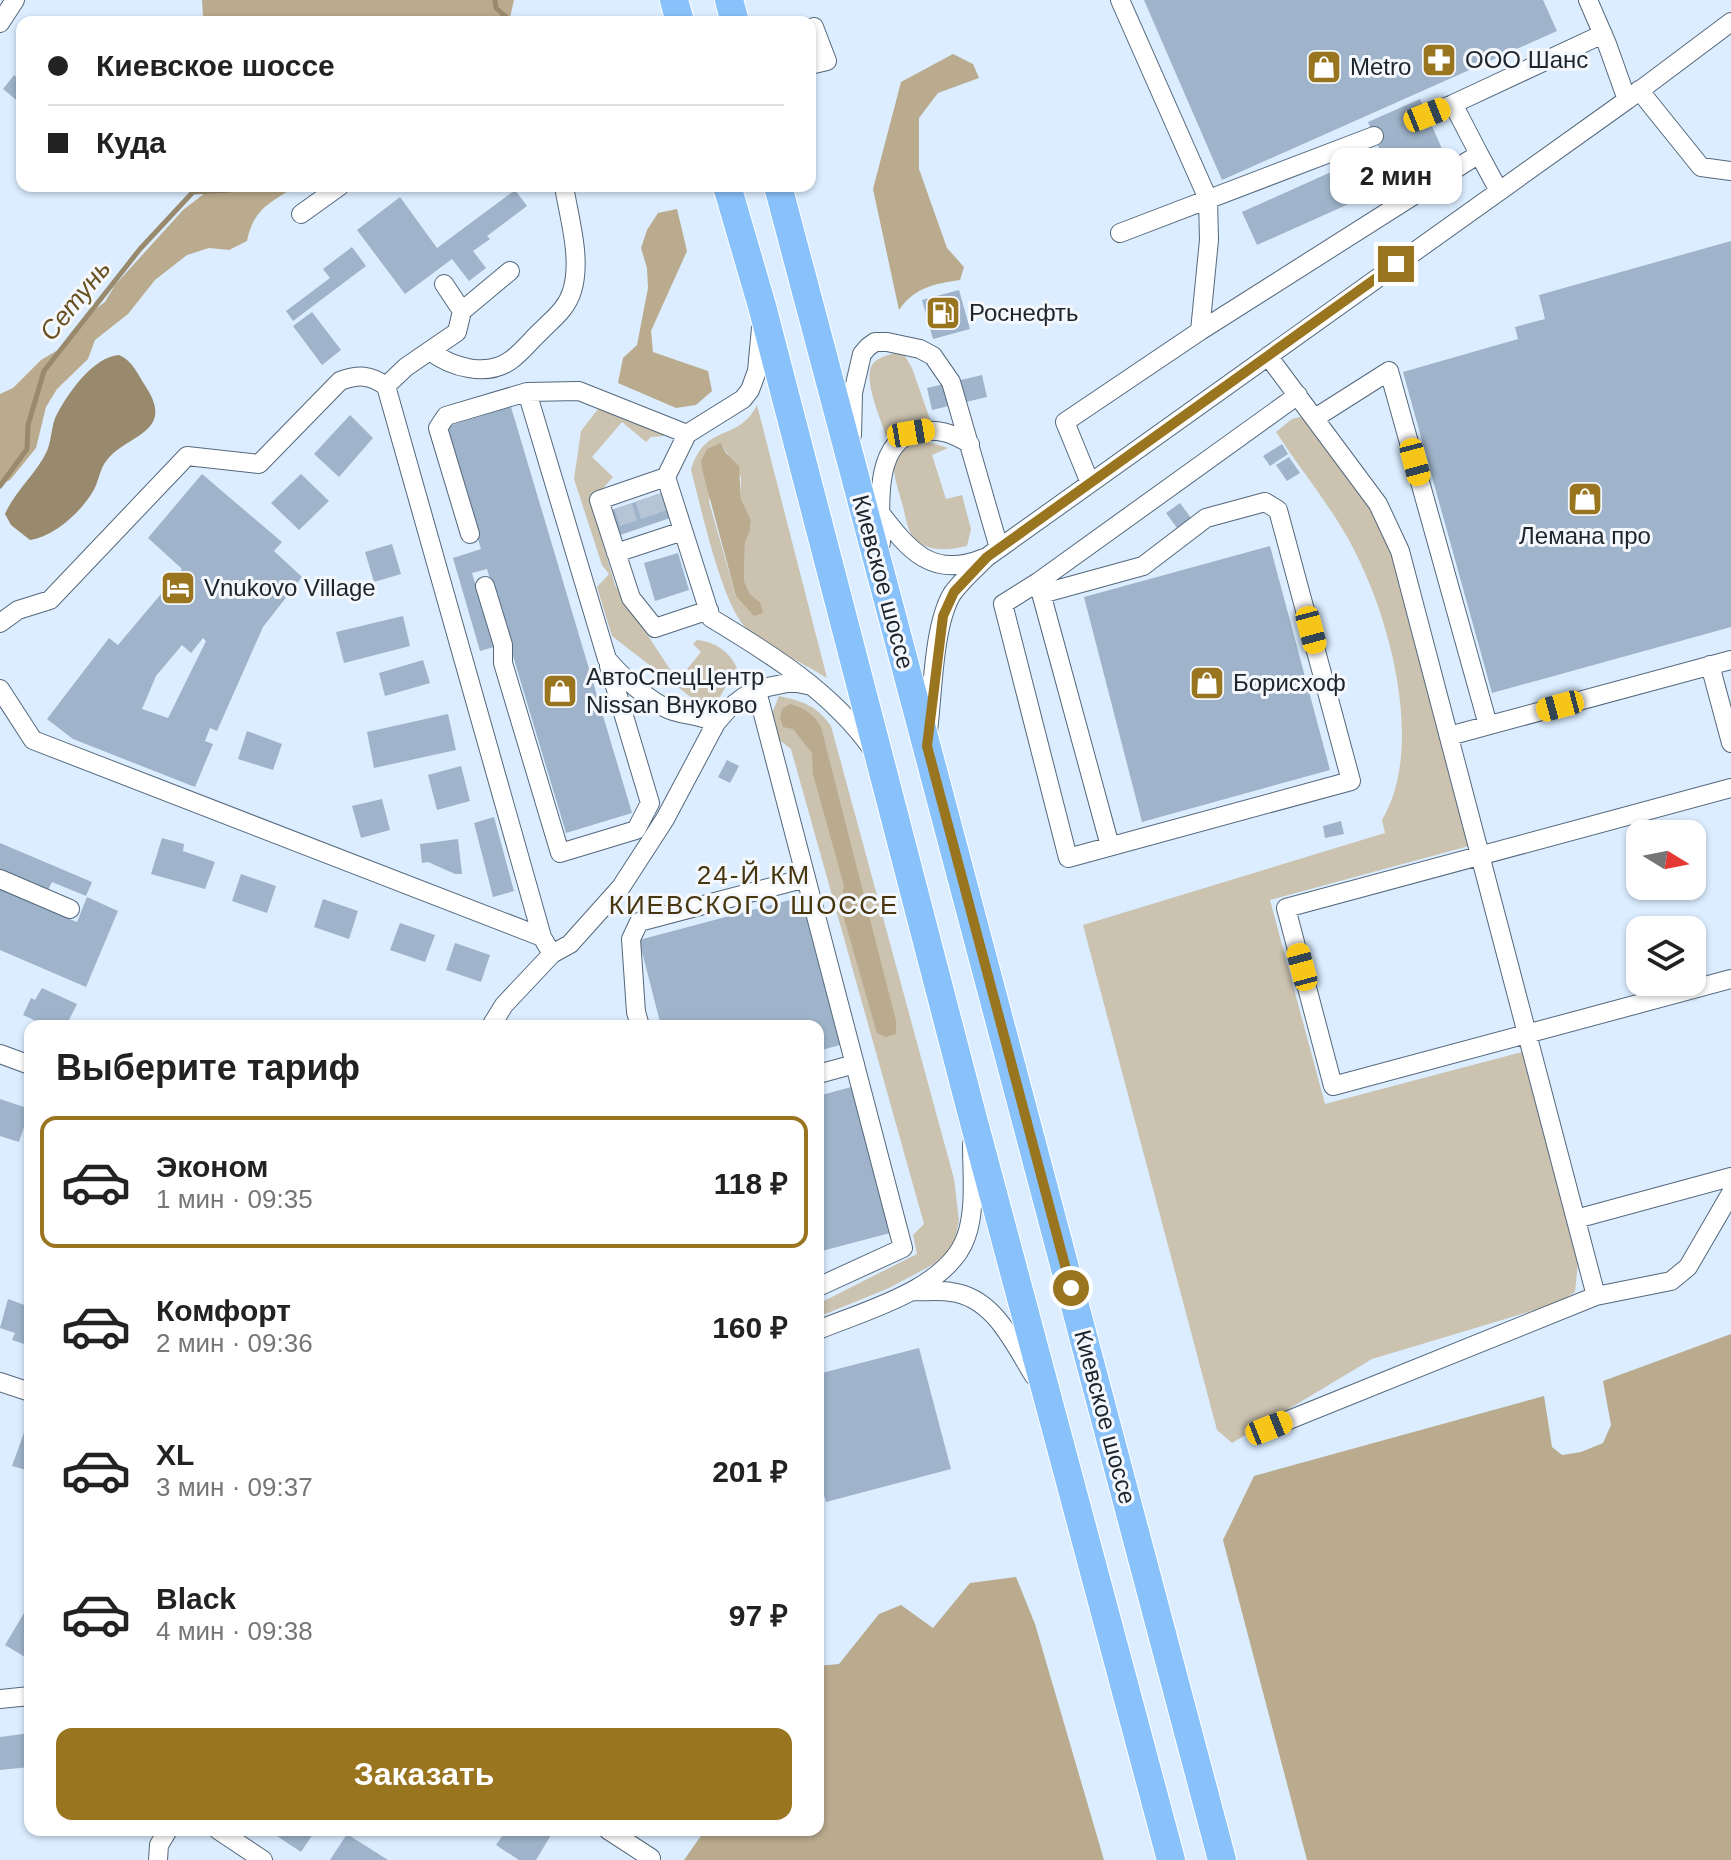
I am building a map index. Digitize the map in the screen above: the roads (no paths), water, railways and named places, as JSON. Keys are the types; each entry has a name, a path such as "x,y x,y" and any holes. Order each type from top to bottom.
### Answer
{"highway":[{"name":"Киевское шоссе","path":"729,192 762,306 971,1111 1171,1860"},
{"name":"Киевское шоссе","path":"780,192 1222,1860"}],"street":[{"path":"0,23 15,0"},
{"path":"1120,0 1208,199 1209,240 1200,331"},
{"path":"1588,0 1633,95 1701,167 1731,171"},
{"path":"927,746 943,616 954,592 993,552 1731,22"},
{"path":"816,32 827,61 816,64"},
{"path":"1427,115 1603,34"},
{"path":"1453,104 1499,191"},
{"path":"1120,233 1374,136"},
{"path":"1090,483 1065,422 1200,331 1479,154"},
{"path":"301,214 332,192"},
{"path":"430,351 443,361 464,367 497,368 511,360 567,305 576,265 565,192"},
{"path":"386,386 406,367 457,332 462,311 510,271"},
{"path":"444,284 462,311"},
{"path":"709,610 655,628 631,598 599,500 621,500 653,487 687,434 743,399 757,371 762,306"},
{"path":"875,342 920,349 933,356 951,382 970,444 993,552 952,567 935,564 913,551 881,513 854,471 853,393 862,354 875,342"},
{"path":"1268,356 1378,504 1400,551 1596,1296"},
{"path":"1315,418 1389,371 1488,725"},
{"path":"0,623 18,610 50,600 187,456 259,464 340,381 352,376 370,376 386,386 542,937 552,954"},
{"path":"470,534 438,428 446,416 527,392 579,391 687,434"},
{"path":"485,586 503,645 503,663 560,853 636,830 650,803 527,392"},
{"path":"1040,588 1298,395"},
{"path":"882,578 881,513 886,463 897,444 911,433 932,430 952,433 970,444"},
{"path":"653,487 667,529 711,618 789,666 850,723 880,761"},
{"path":"1265,502 1278,510 1351,781 1068,858 1003,604 1040,588 1143,566 1206,518 1265,502"},
{"path":"616,553 634,539 667,529"},
{"path":"1040,588 1110,846"},
{"path":"607,659 619,674 666,708 702,715 716,723"},
{"path":"1449,736 1731,660"},
{"path":"1710,665 1731,743"},
{"path":"495,1020 504,1005 552,954 570,944 621,887 665,819 716,723 729,708 757,691 792,682 807,685"},
{"path":"0,689 33,740 542,937"},
{"path":"757,691 903,1248 824,1284"},
{"path":"1731,788 1286,908 1333,1086 1731,979"},
{"path":"638,1020 631,939 639,922 806,878"},
{"path":"0,879 70,909"},
{"path":"0,1054 24,1063"},
{"path":"824,1072 855,1064"},
{"path":"824,1328 912,1291 954,1259 967,1234 971,1205 971,1111"},
{"path":"1576,1219 1731,1177"},
{"path":"1269,1428 1596,1296 1671,1281 1688,1267 1731,1193"},
{"path":"912,1291 951,1292 969,1297 988,1310 1002,1325 1047,1396"},
{"path":"0,1382 24,1390"},
{"path":"0,1699 24,1697"},
{"path":"158,1860 159,1845 164,1836"},
{"path":"227,1836 263,1860"},
{"path":"617,1836 651,1858"}],"waterway":[{"name":"Сетунь","path":"495,0 496,8 505,16"},
{"name":"Сетунь","path":"0,486 27,449 28,425 44,371 140,249 193,192"}],"tunnel":[{"path":"661,493 669,518"},
{"path":"644,499 652,524"},
{"path":"623,506 631,531"}],"place":[{"name":"ООО Шанс","path":"1439,60"},
{"name":"Metro","path":"1324,67"},
{"name":"Роснефть","path":"943,313"},
{"name":"Лемана про","path":"1585,499"},
{"name":"Vnukovo Village","path":"178,588"},
{"name":"Борисхоф","path":"1207,683"},
{"name":"АвтоСпецЦентр Nissan Внуково","path":"560,691"}],"district":[{"name":"24-Й КМ КИЕВСКОГО ШОССЕ","path":"754,890"}]}
